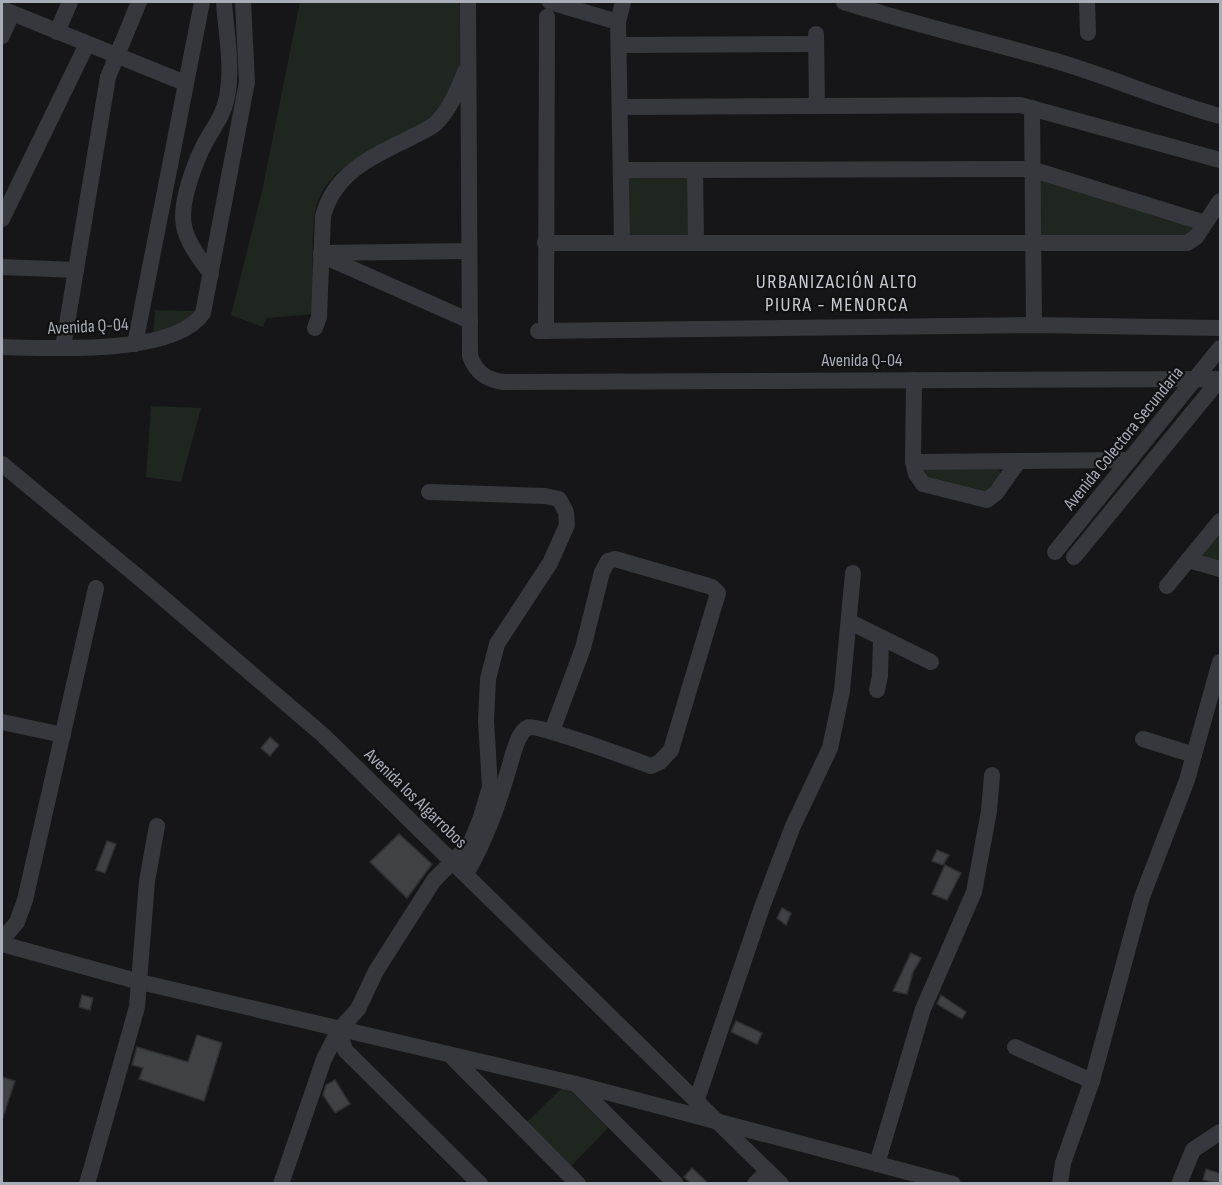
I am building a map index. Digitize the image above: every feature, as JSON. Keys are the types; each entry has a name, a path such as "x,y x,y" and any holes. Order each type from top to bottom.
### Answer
{"street":[{"path":"57,32 70,2"},
{"path":"63,348 108,77 140,2"},
{"path":"135,344 202,2"},
{"path":"211,274 198,255 184,226 184,210 198,157 219,121 227,98 229,65 224,2"},
{"path":"211,274 247,82 243,2"},
{"path":"321,254 390,288 470,321 468,2"},
{"path":"622,242 618,22 623,2"},
{"path":"844,2 893,18 1057,61 1175,104 1221,116"},
{"path":"1087,2 1088,33"},
{"path":"618,22 549,9 545,243 696,241 1186,243 1196,237 1221,201"},
{"path":"2,36 7,11 185,82"},
{"path":"619,45 816,39 817,106"},
{"path":"2,219 87,44"},
{"path":"315,328 319,317 323,216 327,200 338,183 360,164 435,124 453,100 469,62"},
{"path":"620,107 1020,105 1221,160"},
{"path":"1032,108 1034,325"},
{"path":"622,170 1031,169 1205,223"},
{"path":"694,170 696,241"},
{"name":"Avenida Q-04","path":"545,243 542,331 1034,325 1221,328"},
{"path":"321,254 469,251"},
{"path":"2,267 76,270"},
{"name":"Avenida Q-04","path":"2,347 104,348 135,344 188,327 198,321 203,313 211,274"},
{"name":"Avenida Q-04","path":"470,321 470,356 474,367 482,375 504,382 1221,379"},
{"name":"Avenida Colectora Secundaria","path":"1055,552 1221,348"},
{"name":"Avenida Colectora Secundaria","path":"1074,557 1221,379"},
{"path":"914,380 913,462 916,474 923,483 981,501 987,500 996,493 1018,462"},
{"path":"913,462 1130,460"},
{"name":"Avenida los Algarrobos","path":"2,464 323,735 781,1184"},
{"path":"281,1184 316,1080 339,1030 358,1009 376,971 434,880 470,844 490,787 486,696 497,644 550,563 567,525 566,512 559,500 546,495 429,492"},
{"path":"1167,586 1221,521"},
{"path":"466,874 481,849 498,808 522,732 530,727 552,731 565,738 651,765 660,762 671,750 717,593 712,587 615,559 608,561 602,572 583,648 552,731"},
{"path":"1188,560 1221,569"},
{"path":"696,1102 762,908 793,826 830,748 842,691 853,573"},
{"path":"96,588 24,900 17,922 2,942 140,982 452,1057 576,1084 952,1184"},
{"path":"850,622 931,662"},
{"path":"877,690 880,676 881,638"},
{"path":"1060,1184 1063,1163 1092,1081 1142,897 1194,755 1220,662"},
{"path":"2,722 63,735"},
{"path":"1143,739 1194,755"},
{"path":"877,1164 923,1009 974,892 989,811 992,775"},
{"path":"87,1184 137,1007 147,881 157,826"},
{"path":"339,1030 345,1050 480,1184"},
{"path":"1015,1047 1092,1081"},
{"path":"452,1057 578,1184"},
{"path":"576,1084 676,1184"},
{"path":"1179,1184 1193,1150 1206,1139 1221,1132"},
{"path":"755,1184 768,1170"}],"shaded area":[{"path":"300,2 459,2 462,42 457,77 444,103 424,122 352,162 332,179 318,201 313,240 314,314 267,318 263,327 231,315 263,187"},
{"path":"686,175 689,179 689,237 628,240 627,176"},
{"path":"1039,179 1191,224 1192,231 1189,236 1040,238"},
{"path":"155,310 194,311 197,316 153,335"},
{"path":"151,406 201,408 181,482 146,477"},
{"path":"998,464 1001,476 986,496 926,481 923,471 927,466"},
{"path":"1220,529 1220,564 1204,559 1202,552"},
{"path":"565,1085 608,1128 571,1166 527,1122"}],"building":[{"path":"270,737 279,745 270,756 261,748"},
{"path":"399,834 432,864 407,898 370,862"},
{"path":"107,841 116,844 105,873 96,870"},
{"path":"937,850 949,855 943,865 932,861"},
{"path":"945,865 961,873 947,900 932,894"},
{"path":"782,908 791,913 786,925 777,918"},
{"path":"911,953 921,958 913,972 907,994 893,991"},
{"path":"82,995 93,998 90,1010 79,1007"},
{"path":"941,995 966,1012 962,1019 937,1004"},
{"path":"736,1021 762,1033 757,1044 731,1032"},
{"path":"197,1035 222,1043 204,1101 139,1079 143,1068 132,1065 137,1047 188,1062"},
{"path":"2,1077 15,1081 3,1117 2,1116"},
{"path":"335,1080 350,1104 335,1113 323,1095 326,1085"},
{"path":"692,1168 709,1184 691,1184 684,1177"},
{"path":"1206,1169 1221,1174 1221,1184 1203,1180"}],"district":[{"name":"URBANIZACIÓN ALTO PIURA - MENORCA","path":"837,292"}]}
